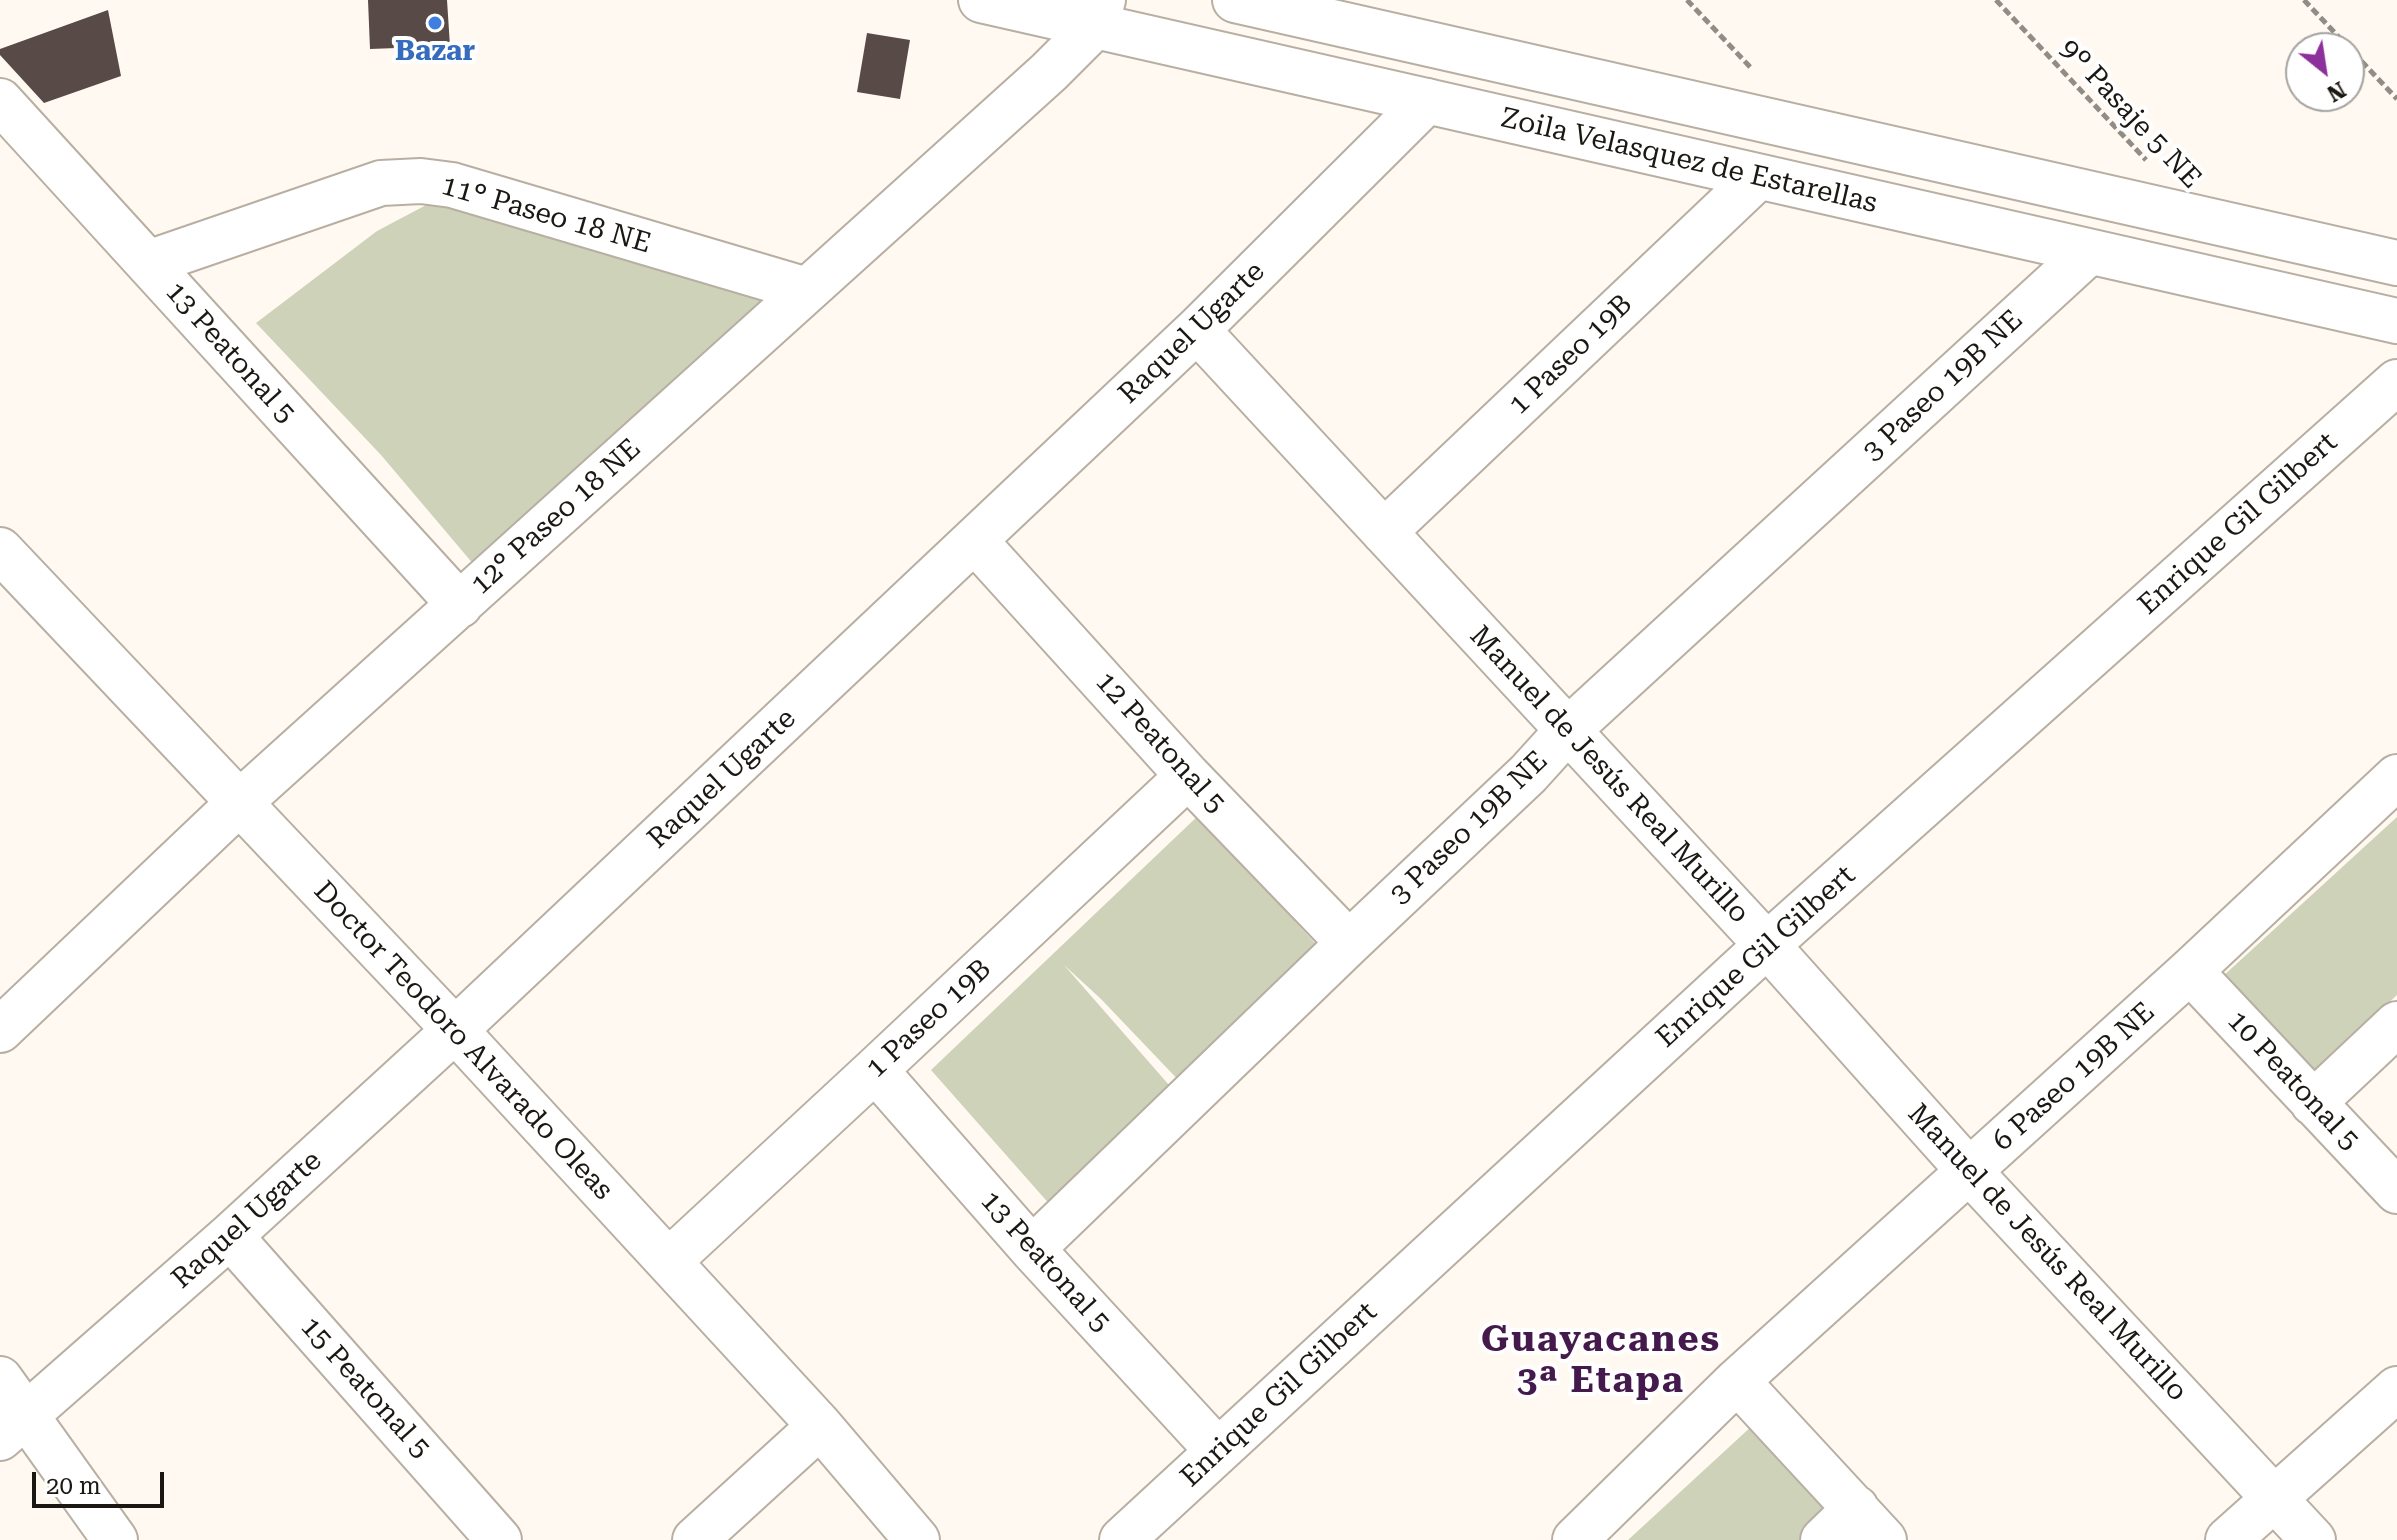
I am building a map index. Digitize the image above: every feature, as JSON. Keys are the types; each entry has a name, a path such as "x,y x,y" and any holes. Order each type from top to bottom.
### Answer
{"street":[{"name":"Zoila Velasquez de Estarellas","path":"981,0 1099,13 1427,101 2397,321"},
{"name":"Zoila Velasquez de Estarellas","path":"1235,0 2397,263"},
{"name":"12° Paseo 18 NE","path":"6,1014 1049,72 1099,13"},
{"name":"13 Peatonal 5","path":"0,101 460,605"},
{"name":"Raquel Ugarte","path":"13,1426 230,1236 455,1030 1197,330 1427,101"},
{"name":"1 Paseo 19B","path":"1384,532 1758,177"},
{"name":"11° Paseo 18 NE","path":"148,263 381,183 421,181 452,185 807,290"},
{"name":"3 Paseo 19B NE","path":"1032,1249 1528,774 1567,731 2089,252"},
{"name":"Manuel de Jesús Real Murillo","path":"1197,330 1767,945 1970,1172 2313,1540"},
{"name":"Enrique Gil Gilbert","path":"1122,1540 1767,945 2397,382"},
{"name":"12 Peatonal 5","path":"975,541 1188,776 1349,943"},
{"name":"Doctor Teodoro Alvarado Oleas","path":"0,550 455,1030 669,1261 820,1426 917,1540"},
{"name":"1 Paseo 19B","path":"669,1261 1188,776"},
{"name":"6 Paseo 19B NE","path":"1575,1540 1737,1381 2190,971 2397,777"},
{"name":"10 Peatonal 5","path":"2190,971 2397,1191"},
{"path":"2313,1103 2397,1024"},
{"name":"13 Peatonal 5","path":"875,1070 1032,1249 1218,1451"},
{"name":"15 Peatonal 5","path":"230,1236 499,1540"},
{"path":"0,1379 13,1426 115,1540"},
{"path":"1737,1381 1884,1540"},
{"path":"2228,1540 2397,1389"},
{"path":"695,1540 820,1426"},
{"path":"1823,1540 1856,1508"}],"path":[{"path":"1687,0 1759,76"},
{"name":"9º Pasaje 5 NE","path":"1996,0 2148,162"},
{"path":"2304,0 2397,99"}],"green space":[{"path":"430,203 780,299 486,579 381,455 256,323 377,231"},
{"path":"1201,813 1242,864 1325,954 1185,1087 1064,965 1176,1093 1052,1207 931,1070"},
{"path":"2397,817 2397,995 2312,1074 2222,977"},
{"path":"1753,1425 1836,1514 1807,1540 1628,1540"}],"building":[{"path":"368,0 447,0 450,46 370,49"},
{"path":"108,10 121,76 44,103 0,55 0,49"},
{"path":"867,33 910,40 900,99 857,92"}],"place":[{"name":"Bazar","path":"435,23"}],"district":[{"name":"Guayacanes 3ª Etapa","path":"1601,1360"}]}
